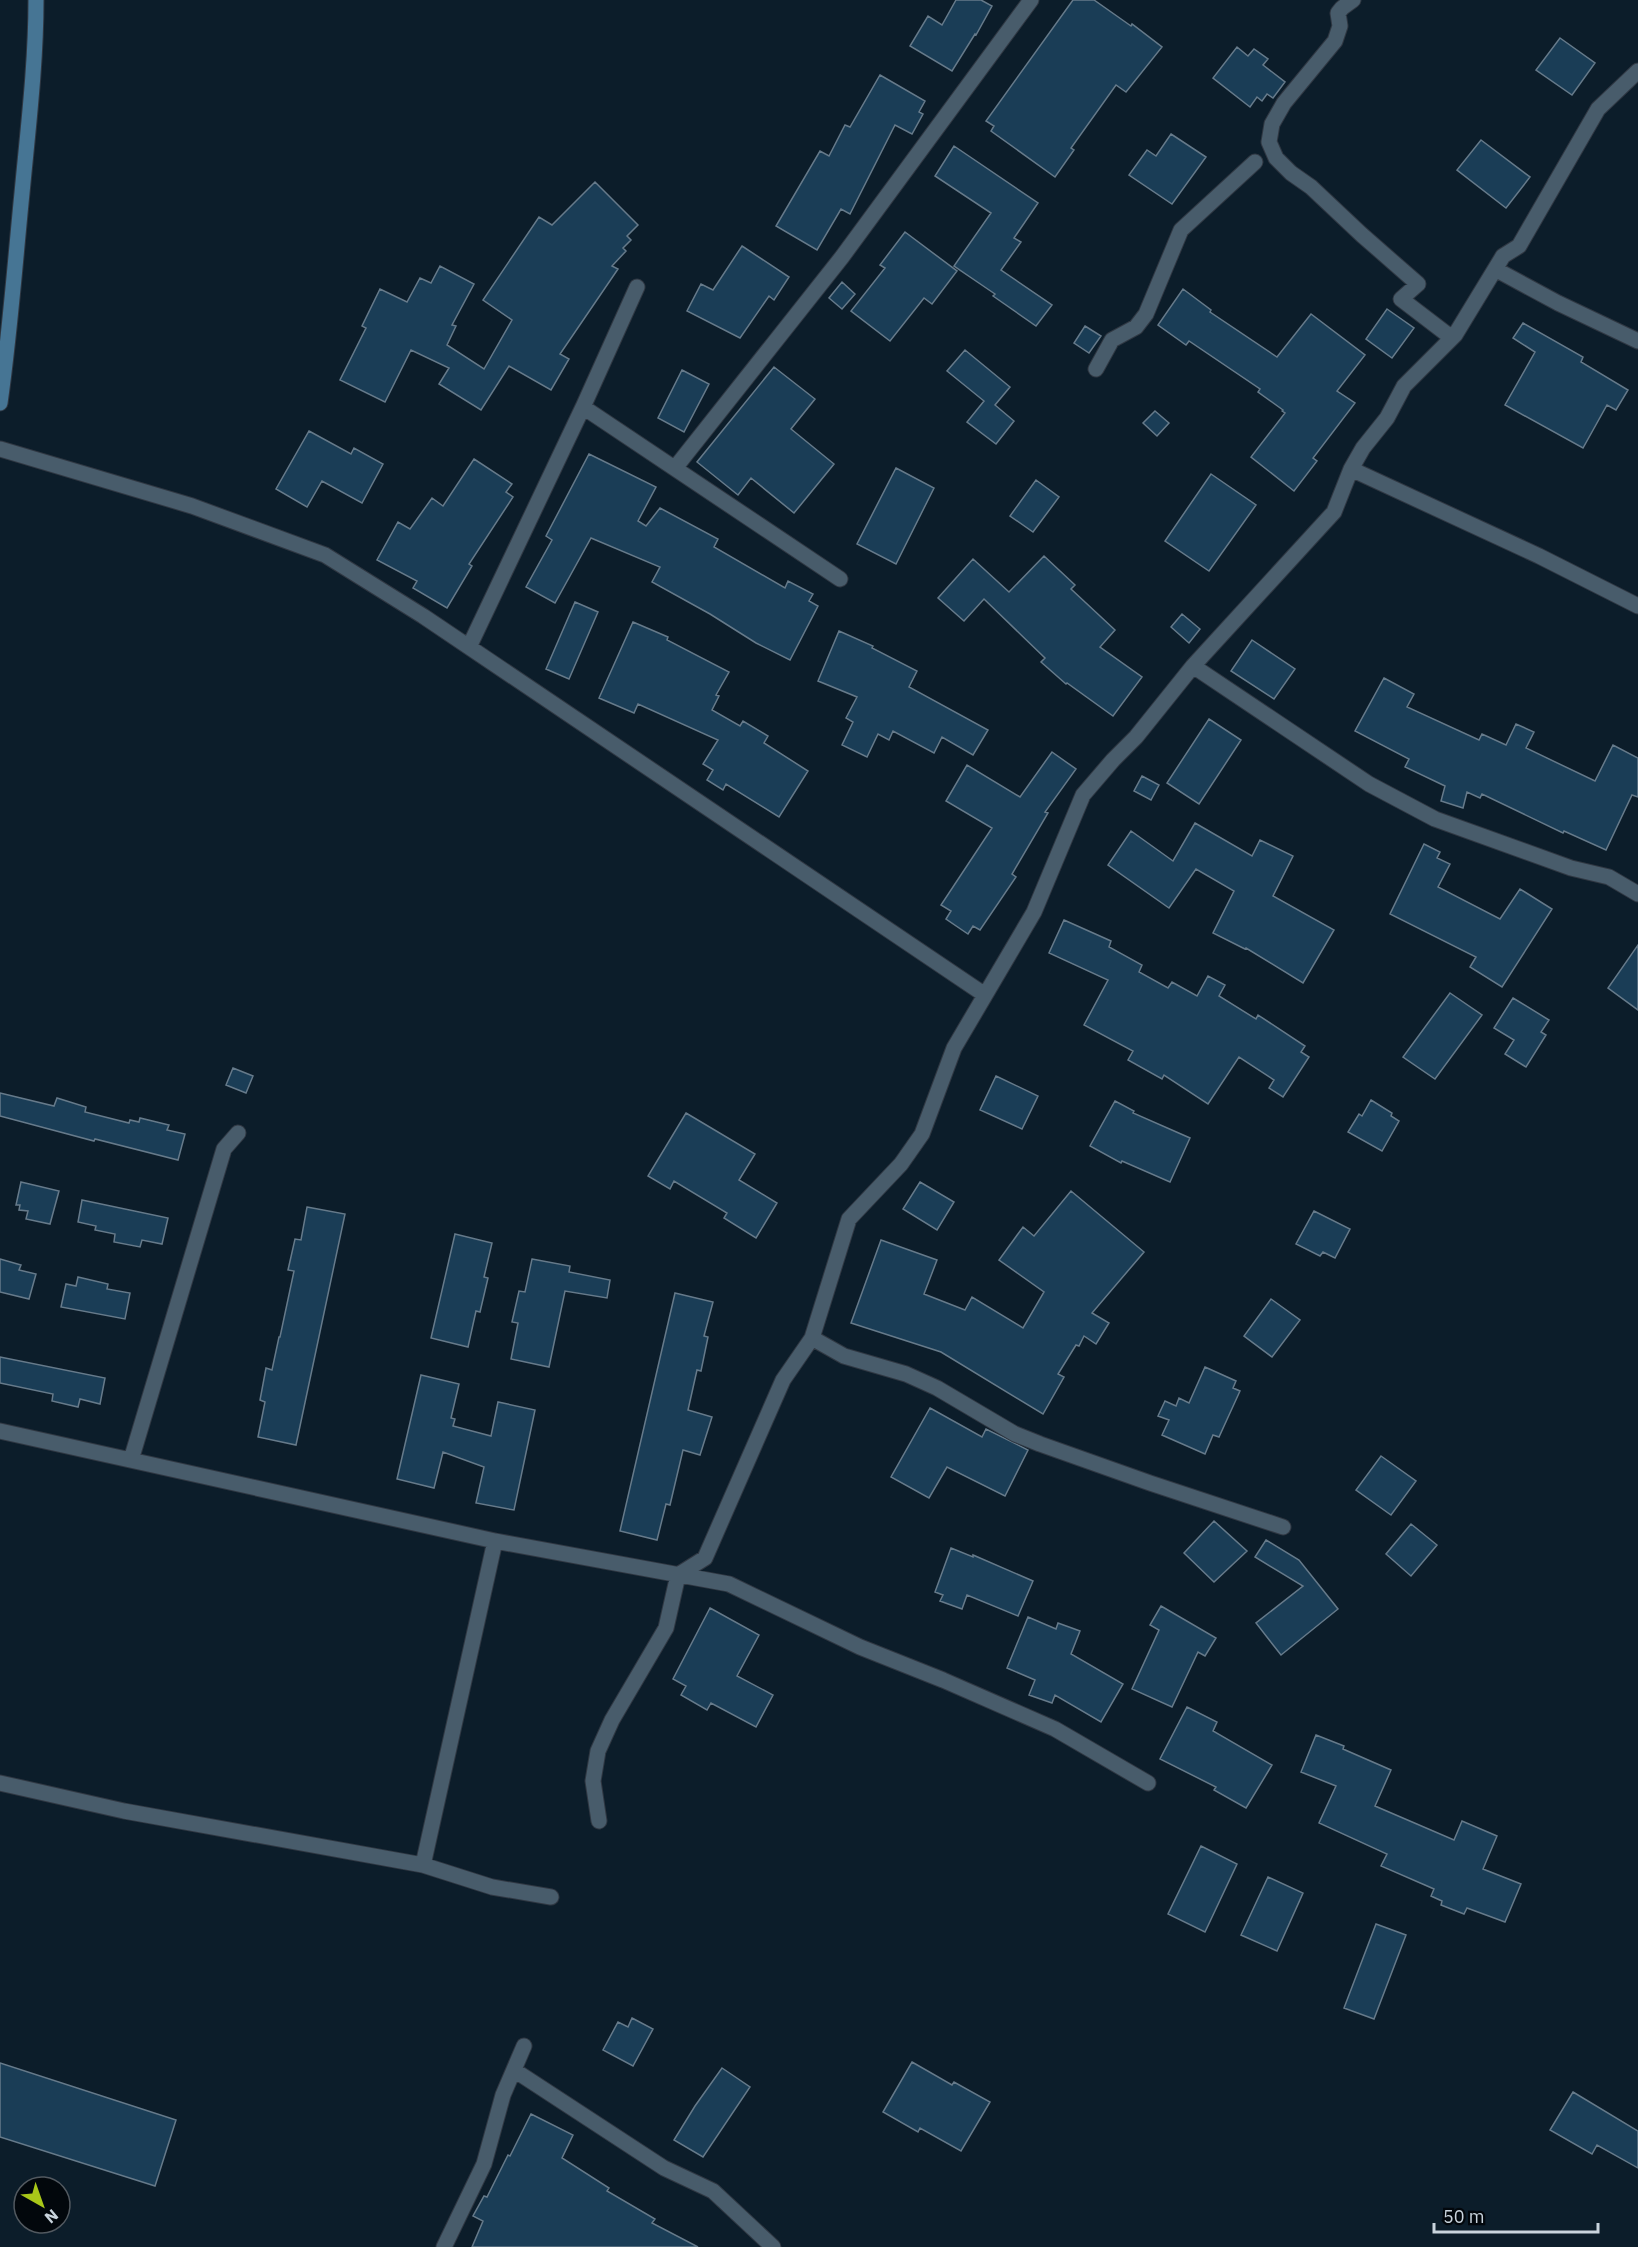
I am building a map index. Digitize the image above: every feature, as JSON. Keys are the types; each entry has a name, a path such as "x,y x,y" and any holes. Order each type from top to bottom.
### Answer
{"main road":[{"path":"0,403 6,362 27,132 36,31 36,0"}],"street":[{"path":"675,468 842,257 1030,0"},
{"path":"1096,369 1112,340 1136,327 1146,314 1181,230 1255,162 1269,142 1272,124 1284,103 1335,41 1340,26 1338,13 1353,0"},
{"path":"599,1821 593,1781 598,1750 612,1720 666,1628 678,1575 705,1558 783,1380 812,1338 849,1219 901,1164 922,1134 954,1048 1034,912 1083,795 1136,737 1193,666 1334,512 1351,469 1363,448 1387,418 1404,386 1452,338 1503,256 1519,246 1598,109 1638,71"},
{"path":"1269,142 1276,158 1418,284 1401,299 1452,338"},
{"path":"1255,162 1276,158"},
{"path":"1495,269 1558,303 1638,341"},
{"path":"469,647 638,287"},
{"path":"583,407 840,579"},
{"path":"0,448 192,506 325,555 423,616 986,995"},
{"path":"1351,469 1539,556 1638,606"},
{"path":"1193,666 1370,784 1435,819 1571,868 1608,877 1638,894"},
{"path":"131,1460 224,1149 238,1133"},
{"path":"812,1338 844,1356 906,1374 937,1388 1015,1434 1282,1527"},
{"path":"0,1431 495,1541 729,1584 860,1647 1055,1729 1148,1783"},
{"path":"423,1865 495,1541"},
{"path":"0,1784 124,1811 423,1865 492,1887 551,1897"},
{"path":"444,2247 484,2164 503,2095 524,2046"},
{"path":"514,2070 664,2168 713,2191 773,2247"}],"building":[{"path":"956,0 981,0 992,6 952,71 910,46 928,16 942,25"},
{"path":"1073,0 1094,0 1131,26 1132,24 1162,47 1126,92 1116,85 1071,148 1074,150 1055,177 991,131 994,126 986,121"},
{"path":"1560,38 1595,63 1572,95 1536,70"},
{"path":"1237,47 1248,56 1254,49 1268,59 1263,65 1285,82 1273,98 1267,94 1262,101 1257,97 1250,107 1213,78"},
{"path":"880,75 925,101 919,112 923,114 912,134 895,125 850,214 841,209 817,250 776,226 820,151 829,156 845,125 850,127"},
{"path":"1171,134 1206,157 1172,204 1129,175 1147,150 1156,156"},
{"path":"1481,140 1530,177 1506,208 1457,170"},
{"path":"954,146 1038,203 1014,238 1021,242 1001,270 1052,305 1036,326 954,266 991,213 935,176"},
{"path":"595,182 638,225 627,236 631,240 623,248 626,251 612,266 618,269 560,354 569,359 551,390 509,366 481,410 439,384 449,368 411,350 385,402 340,380 366,328 362,326 380,289 407,302 420,278 431,283 440,266 474,284 452,325 456,326 447,345 484,369 512,320 483,300 539,217 552,225"},
{"path":"905,232 957,271 932,304 924,298 890,341 851,311 885,268 880,265"},
{"path":"742,246 789,277 774,300 769,296 740,338 687,311 701,284 713,290"},
{"path":"842,282 855,294 842,309 829,298"},
{"path":"1183,289 1211,310 1210,312 1277,357 1311,314 1365,355 1337,391 1355,403 1313,458 1317,461 1294,491 1251,457 1285,413 1283,410 1258,392 1260,389 1189,341 1186,345 1158,325"},
{"path":"1387,309 1414,328 1392,358 1366,339"},
{"path":"1523,323 1583,357 1581,362 1628,390 1616,410 1607,405 1583,448 1505,405 1535,352 1513,338"},
{"path":"1085,326 1101,336 1089,353 1074,343"},
{"path":"965,350 1010,387 995,405 1014,421 996,444 967,422 984,401 947,371"},
{"path":"774,367 815,399 791,429 834,464 794,513 751,478 738,495 697,462"},
{"path":"682,370 709,384 684,432 658,418"},
{"path":"1155,411 1169,423 1157,436 1143,423"},
{"path":"309,431 351,454 354,448 383,464 362,503 322,481 307,507 276,489"},
{"path":"589,454 656,487 638,521 646,526 660,508 718,539 714,547 785,588 788,581 813,594 809,601 818,606 790,660 756,643 652,582 660,567 591,538 555,603 526,587 552,540 546,536"},
{"path":"474,459 512,484 506,492 513,497 469,564 472,566 447,608 413,588 417,581 377,560 398,522 410,529 432,498 443,506"},
{"path":"896,468 934,488 896,564 857,544"},
{"path":"1211,474 1256,505 1209,571 1165,541"},
{"path":"1036,480 1059,497 1033,532 1010,516"},
{"path":"1044,556 1075,585 1071,589 1115,630 1100,647 1142,677 1113,716 1066,684 1041,662 1045,658 984,599 964,621 938,598 973,559 1009,592"},
{"path":"575,602 598,612 569,679 546,669"},
{"path":"1182,614 1200,629 1189,643 1171,627"},
{"path":"633,622 668,637 667,640 729,672 716,695 719,696 712,710 740,726 743,721 768,736 764,743 808,771 779,817 726,784 723,790 707,780 713,770 703,764 718,740 638,704 634,713 599,698"},
{"path":"839,631 873,646 872,648 917,671 909,687 988,730 973,755 942,737 934,753 893,731 889,740 878,734 867,757 842,745 853,722 846,718 857,697 818,681"},
{"path":"1252,640 1295,669 1274,699 1231,671"},
{"path":"1384,678 1414,694 1407,707 1479,740 1482,734 1506,745 1516,724 1534,732 1526,748 1595,781 1613,745 1638,758 1638,797 1632,795 1606,850 1564,831 1563,833 1482,794 1480,798 1467,792 1463,808 1441,801 1445,786 1405,767 1409,759 1355,731"},
{"path":"1209,719 1241,740 1199,804 1167,783"},
{"path":"1052,752 1076,769 1045,812 1048,813 1012,874 1016,877 980,930 973,926 968,934 946,919 951,911 941,905 992,828 946,801 967,765 1020,797"},
{"path":"1142,776 1159,785 1151,800 1134,791"},
{"path":"1195,823 1252,856 1260,840 1293,856 1273,896 1334,930 1303,983 1246,948 1213,933 1234,891 1196,869 1169,908 1108,865 1131,831 1173,861"},
{"path":"1424,844 1440,852 1437,858 1450,864 1438,887 1500,919 1520,889 1552,909 1502,987 1470,967 1476,957 1390,914"},
{"path":"1064,920 1111,941 1109,947 1142,965 1139,972 1168,988 1172,982 1197,996 1208,976 1225,985 1219,996 1256,1019 1258,1015 1305,1046 1301,1052 1309,1057 1283,1097 1269,1088 1274,1080 1239,1057 1208,1104 1164,1075 1162,1079 1128,1060 1133,1051 1084,1025 1108,980 1049,953"},
{"path":"1638,945 1638,1010 1608,988"},
{"path":"1450,993 1482,1015 1435,1079 1403,1057"},
{"path":"1513,998 1549,1020 1541,1032 1546,1035 1526,1067 1505,1054 1514,1040 1494,1028"},
{"path":"233,1068 253,1076 246,1093 226,1085"},
{"path":"996,1076 1038,1096 1022,1129 980,1110"},
{"path":"0,1093 54,1106 57,1098 86,1107 85,1112 129,1123 130,1120 139,1122 140,1118 169,1125 167,1130 185,1134 178,1160 0,1116"},
{"path":"1371,1100 1392,1113 1391,1116 1399,1121 1382,1151 1348,1132 1359,1114 1362,1116"},
{"path":"1115,1101 1134,1111 1133,1113 1190,1138 1170,1182 1122,1161 1121,1163 1090,1146"},
{"path":"686,1113 755,1154 739,1180 777,1203 756,1238 724,1218 727,1213 674,1181 670,1189 648,1176"},
{"path":"21,1182 59,1191 50,1224 26,1219 28,1211 19,1210 20,1205 16,1205"},
{"path":"920,1182 954,1202 937,1230 903,1209"},
{"path":"1071,1191 1144,1252 1092,1313 1109,1323 1096,1344 1084,1336 1079,1346 1076,1345 1058,1374 1064,1377 1043,1414 941,1352 851,1323 881,1240 937,1260 924,1294 965,1310 972,1297 1023,1328 1044,1292 999,1260 1023,1227 1034,1236"},
{"path":"82,1200 168,1218 162,1244 142,1240 140,1247 114,1242 115,1234 95,1230 96,1226 78,1222"},
{"path":"307,1207 345,1214 296,1445 258,1437 265,1402 260,1400 266,1368 272,1370 294,1271 288,1270 295,1239 301,1240"},
{"path":"1314,1211 1350,1229 1335,1258 1323,1252 1320,1256 1296,1244"},
{"path":"455,1234 492,1243 484,1277 488,1278 480,1312 476,1311 468,1347 431,1338"},
{"path":"0,1259 21,1265 19,1270 36,1274 29,1299 0,1292"},
{"path":"532,1259 570,1266 569,1272 610,1280 607,1298 565,1291 549,1367 511,1359 518,1323 512,1322 519,1291 525,1292"},
{"path":"78,1277 108,1284 107,1289 130,1293 125,1319 61,1307 66,1284 76,1286"},
{"path":"675,1293 713,1302 704,1336 708,1337 701,1371 697,1370 688,1410 712,1417 700,1455 683,1450 670,1505 666,1504 657,1540 620,1531"},
{"path":"1271,1299 1300,1320 1272,1357 1244,1336"},
{"path":"0,1357 105,1378 100,1404 80,1399 78,1407 52,1401 53,1394 0,1383"},
{"path":"1205,1367 1236,1381 1233,1388 1240,1391 1219,1437 1213,1435 1205,1454 1162,1435 1169,1420 1158,1416 1165,1401 1176,1406 1179,1398 1189,1403"},
{"path":"421,1375 459,1384 451,1418 455,1419 453,1426 491,1436 498,1402 535,1410 514,1510 476,1503 484,1467 443,1452 434,1488 397,1479"},
{"path":"930,1408 982,1437 986,1429 1028,1450 1005,1496 947,1467 929,1498 891,1477"},
{"path":"1381,1456 1416,1481 1391,1515 1356,1490"},
{"path":"1214,1521 1247,1551 1214,1582 1184,1553"},
{"path":"1411,1524 1437,1545 1411,1576 1386,1554"},
{"path":"1266,1540 1299,1560 1338,1609 1281,1655 1256,1623 1303,1586 1255,1557"},
{"path":"951,1548 1033,1581 1018,1616 967,1595 962,1609 940,1601 943,1595 935,1592"},
{"path":"1161,1606 1216,1638 1205,1656 1198,1652 1172,1707 1132,1689 1159,1630 1150,1625"},
{"path":"710,1608 759,1635 737,1676 773,1695 756,1727 711,1703 707,1710 681,1695 686,1686 673,1679"},
{"path":"1028,1617 1056,1629 1058,1623 1080,1631 1071,1654 1123,1684 1101,1722 1055,1695 1052,1703 1029,1695 1035,1680 1007,1668"},
{"path":"1187,1707 1217,1722 1213,1731 1272,1765 1246,1808 1214,1790 1216,1787 1160,1759"},
{"path":"1316,1735 1344,1746 1343,1749 1391,1770 1375,1806 1454,1840 1462,1821 1497,1836 1483,1869 1521,1884 1505,1922 1467,1908 1464,1914 1441,1905 1442,1901 1431,1896 1434,1889 1381,1866 1387,1854 1319,1823 1336,1786 1301,1772"},
{"path":"1201,1846 1237,1864 1205,1932 1168,1914"},
{"path":"1268,1877 1303,1893 1277,1951 1241,1935"},
{"path":"1376,1924 1406,1935 1374,2019 1344,2008"},
{"path":"632,2018 653,2029 633,2066 603,2050 618,2022 628,2027"},
{"path":"912,2062 952,2085 954,2082 990,2102 961,2151 920,2128 918,2132 883,2112"},
{"path":"0,2063 176,2120 155,2186 0,2137"},
{"path":"722,2068 750,2087 703,2157 674,2140"},
{"path":"1573,2092 1638,2131 1638,2168 1597,2145 1592,2154 1550,2130"},
{"path":"531,2114 573,2135 562,2158 609,2188 607,2191 655,2219 652,2223 698,2247 472,2247 483,2221 473,2216 484,2196 487,2197"}]}
